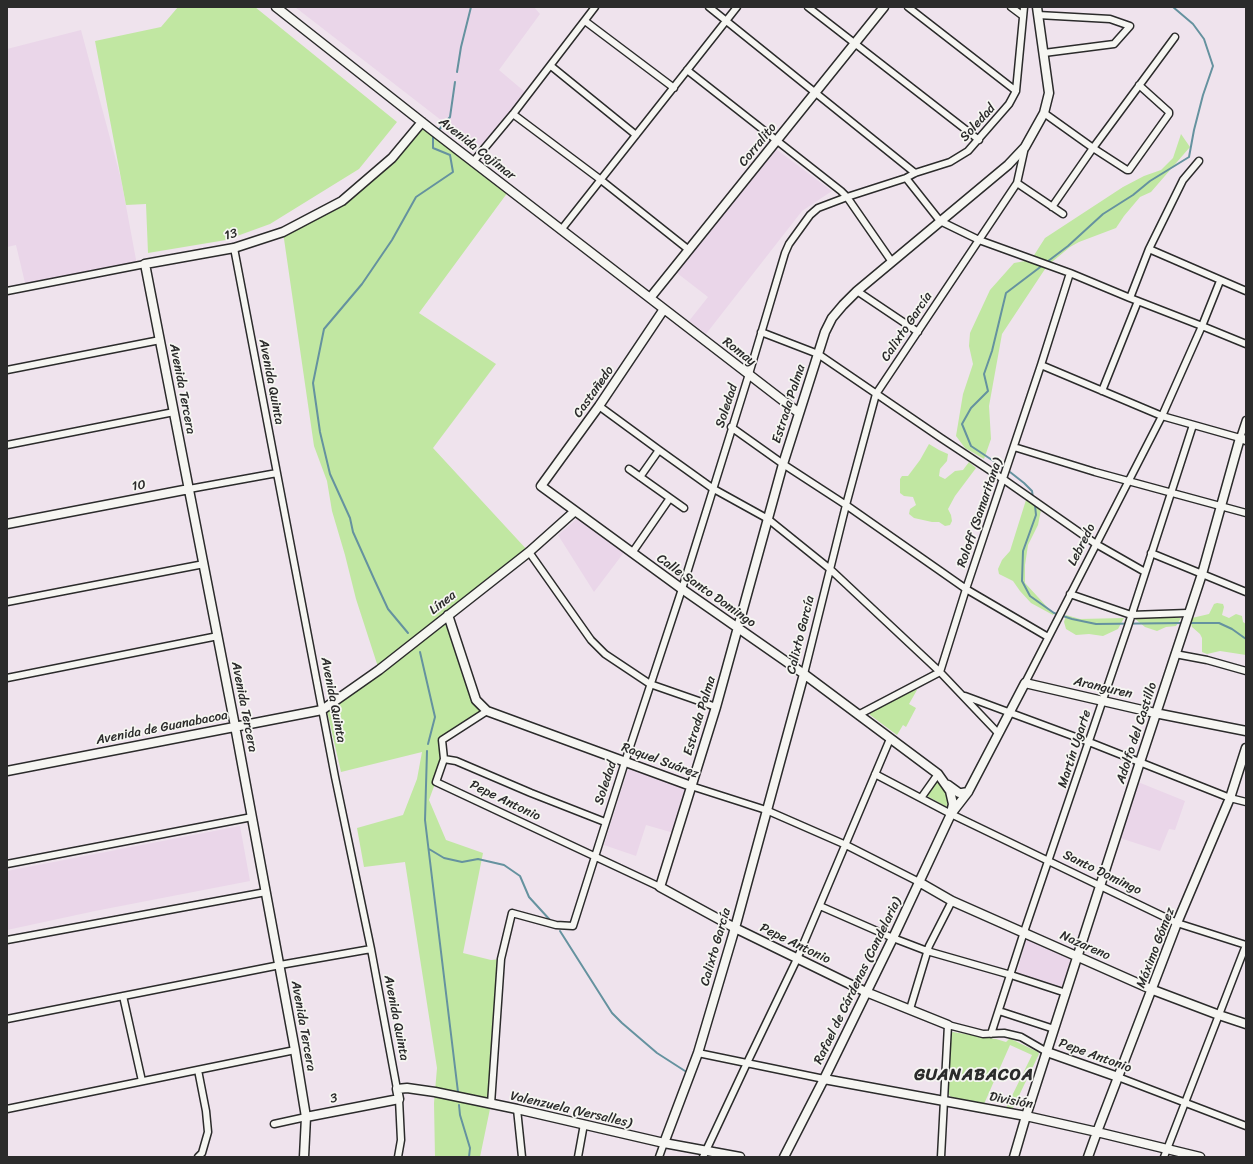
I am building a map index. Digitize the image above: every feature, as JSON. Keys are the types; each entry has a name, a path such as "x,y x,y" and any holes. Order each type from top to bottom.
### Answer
{"street":[{"name":"Avenida Cojímar","path":"276,7 473,162 664,309"},
{"path":"473,162 551,66 595,7"},
{"path":"709,7 916,173"},
{"path":"561,230 737,7"},
{"path":"808,7 979,140"},
{"name":"Corralito","path":"650,298 884,7"},
{"path":"908,7 1016,92"},
{"path":"1011,7 1023,16"},
{"name":"Soledad","path":"491,1104 501,959 512,913 556,925 573,926 605,822 682,589 712,488 789,244 810,215 818,208 950,162 968,151 979,140 1010,104 1016,92 1024,7"},
{"path":"1037,11 1110,19 1130,26 1114,44 1044,53"},
{"name":"Estrada Palma","path":"660,887 716,707 783,464 825,332 832,318 842,305 857,291 1008,164 1025,147 1044,113 1049,93 1037,11"},
{"path":"585,21 674,88"},
{"path":"1052,207 1092,148 1175,37"},
{"path":"551,66 636,135"},
{"path":"687,70 817,171 847,197 892,262"},
{"path":"1044,113 1092,148 1129,170 1169,114 1169,112 1139,85"},
{"path":"513,114 601,180 689,250"},
{"name":"13","path":"7,290 234,248 283,232 342,201 392,158 422,122"},
{"name":"Calixto García","path":"658,1157 698,1053 735,928 804,674 846,505 876,394 1017,183 1025,147"},
{"path":"1130,298 1149,249 1183,180 1199,161"},
{"path":"906,178 940,221 979,240 1070,273 1246,344"},
{"path":"1017,183 1063,214"},
{"name":"Avenida Quinta","path":"234,248 322,710 398,1089 401,1140 398,1157"},
{"path":"1149,249 1246,291"},
{"name":"Avenida Tercera","path":"144,264 218,636 296,1050 306,1117 304,1157"},
{"name":"Roloff (Samaritana)","path":"940,672 1070,273"},
{"name":"Lebredo","path":"951,814 968,792 1162,416 1202,326 1220,280"},
{"path":"857,291 918,332"},
{"path":"1102,391 1138,301"},
{"name":"Romay","path":"664,309 799,413"},
{"name":"Castañedo","path":"541,486 599,406 664,309"},
{"path":"761,332 818,354 1096,544 1145,572"},
{"path":"7,370 160,340"},
{"path":"1041,364 1162,416 1243,439"},
{"path":"599,406 712,488 768,520 830,569 940,672 998,733"},
{"path":"7,445 174,412"},
{"name":"Adolfo del Castillo","path":"1014,1157 1155,713 1202,574 1221,506 1243,439 1246,420"},
{"name":"Martín Ugarte","path":"991,1034 1048,860 1131,617 1193,425"},
{"path":"731,427 966,589 1048,637"},
{"path":"1014,447 1095,472 1246,513"},
{"path":"640,477 659,450"},
{"path":"629,469 684,508"},
{"name":"10","path":"7,524 277,473"},
{"name":"Calle Santo Domingo","path":"541,486 682,589 804,674 858,715"},
{"path":"632,552 670,498"},
{"name":"Línea","path":"322,710 379,670 529,552 575,511"},
{"path":"529,552 591,640 605,654 650,684 716,707"},
{"path":"1151,553 1246,592"},
{"path":"7,602 204,564"},
{"path":"1070,594 1131,617 1188,615"},
{"path":"448,615 476,700 487,711"},
{"path":"7,678 218,636"},
{"path":"1175,654 1207,660 1246,671"},
{"path":"940,672 858,715 938,774 950,791 952,797 953,804 951,814"},
{"name":"Aranguren","path":"1025,683 1155,713 1246,731"},
{"path":"962,695 1089,742 1230,798 1246,802"},
{"name":"Avenida de Guanabacoa","path":"7,771 322,710"},
{"name":"Pepe Antonio","path":"487,711 442,740 444,759 436,782 660,887 735,928 866,992 948,1025 983,1034 1004,1033 1021,1037 1047,1052 1186,1102 1246,1126"},
{"name":"Raquel Suárez","path":"487,711 691,786 766,810 846,845 919,882"},
{"path":"704,1154 797,959 890,739"},
{"name":"Máximo Gómez","path":"1088,1157 1178,923 1230,798 1246,748"},
{"path":"444,759 456,761 605,822"},
{"name":"Santo Domingo","path":"875,774 951,814 1178,923 1246,945"},
{"path":"921,798 938,774"},
{"path":"945,783 959,793 968,792"},
{"name":"Rafael de Cárdenas (Candelaria)","path":"784,1157 893,938 951,814"},
{"path":"7,864 252,817"},
{"name":"Nazareno","path":"919,882 952,901 1153,990 1246,1024"},
{"path":"7,940 266,892"},
{"path":"910,1009 927,951 952,901"},
{"path":"820,906 927,951 1011,975 1066,993"},
{"path":"1166,1153 1246,945"},
{"path":"7,1019 280,965 371,949"},
{"path":"123,996 142,1081"},
{"path":"999,1011 1054,1029"},
{"path":"941,1157 948,1025"},
{"path":"7,1109 296,1050"},
{"name":"División","path":"698,1053 824,1079 1026,1116 1097,1132 1166,1153 1200,1157"},
{"path":"198,1070 206,1111 208,1132 202,1153 198,1157"},
{"name":"Valenzuela (Versalles)","path":"398,1089 407,1088 428,1091 517,1109 664,1143 704,1154 740,1157"},
{"name":"3","path":"274,1124 398,1099"},
{"path":"517,1109 522,1157"},
{"path":"578,1157 584,1124"}],"shaded area":[{"path":"295,7 534,7 540,14 499,70 525,92 483,146 468,141"},
{"path":"81,30 121,179 137,265 26,287 16,245 7,247 7,49"},
{"path":"776,149 832,191 802,211 706,334 689,321 708,297 677,273"},
{"path":"579,517 625,551 594,592 558,535"},
{"path":"628,768 686,787 674,833 646,825 636,856 604,845"},
{"path":"1138,782 1185,801 1175,830 1169,829 1160,851 1120,838"},
{"path":"240,826 250,881 95,911 7,930 7,871"},
{"path":"1026,939 1072,958 1063,987 1017,973"}],"green space":[{"path":"178,7 255,7 397,122 359,169 270,224 226,240 148,253 146,204 126,205 95,41 161,27"},
{"path":"421,127 508,192 419,313 496,364 433,448 529,552 448,615 473,701 487,711 443,740 444,759 429,800 446,840 483,853 463,953 491,960 501,959 491,1104 480,1157 435,1157 434,1103 437,1068 405,862 364,867 357,828 403,815 417,779 422,752 341,772 327,711 379,670 356,599 332,511 327,481 314,446 283,232 342,201"},
{"path":"1181,134 1190,147 1151,192 1140,197 1116,228 1079,242 1070,247 1047,266 1002,334 989,406 991,439 984,459 965,448 956,436 963,394 973,364 969,346 970,333 990,290 1014,263 1031,260 1045,238 1123,187 1144,176 1161,170 1173,158"},
{"path":"929,444 948,454 947,461 940,469 939,476 945,479 955,471 963,470 969,462 976,468 955,496 948,509 952,521 950,525 945,526 939,522 914,518 909,514 910,509 916,505 913,497 904,496 900,493 900,479 902,476 908,476 920,460"},
{"path":"1026,500 1041,510 1038,525 1028,545 1025,565 1025,583 1054,613 1053,615 1031,603 1013,581 999,574 998,569 1002,560 1010,551"},
{"path":"1214,604 1223,604 1224,607 1222,615 1229,618 1236,614 1242,616 1243,622 1246,624 1246,655 1220,651 1207,654 1202,652 1202,638 1200,634 1192,627 1192,618 1209,614"},
{"path":"1066,615 1080,619 1124,618 1118,629 1103,636 1089,634 1076,635 1066,629 1064,622"},
{"path":"1134,618 1181,618 1176,626 1166,627 1157,631 1145,627"},
{"path":"917,690 909,704 916,708 906,727 903,725 897,735 870,715 871,711"},
{"path":"938,779 945,789 948,797 947,807 927,796"},
{"path":"953,1032 1006,1042 1011,1039 1038,1052 1039,1054 1013,1108 1006,1108 1032,1055 1010,1045 984,1104 951,1097 946,1091 950,1033"}],"waterway":[{"path":"457,72 461,47 471,7"},
{"path":"1004,468 971,446 962,424 971,408 988,391 984,374 992,351 1006,293 1068,246 1103,214 1133,195 1150,181 1189,157 1203,95 1213,66 1204,39 1193,24 1173,7"},
{"path":"437,132 450,117 455,82"},
{"path":"408,633 388,609 353,532 350,518 330,474 320,432 313,383 324,329 362,284 392,240 416,197 453,172 450,155 433,148 434,135"},
{"path":"1010,472 1032,491 1033,498"},
{"path":"1035,505 1036,515 1023,551 1022,581 1030,596 1054,613 1072,619 1096,624 1183,623"},
{"path":"1189,623 1219,623 1232,629 1246,639"},
{"path":"420,652 435,717 428,744"},
{"path":"427,751 425,820 458,1092"},
{"path":"429,849 444,858 462,862 478,859 504,865 520,876 529,897 550,920"},
{"path":"560,931 612,1013 657,1053 685,1071"},
{"path":"459,1105 460,1115 470,1148 469,1157"}],"district":[{"name":"GUANABACOA","path":"974,1076"}]}
